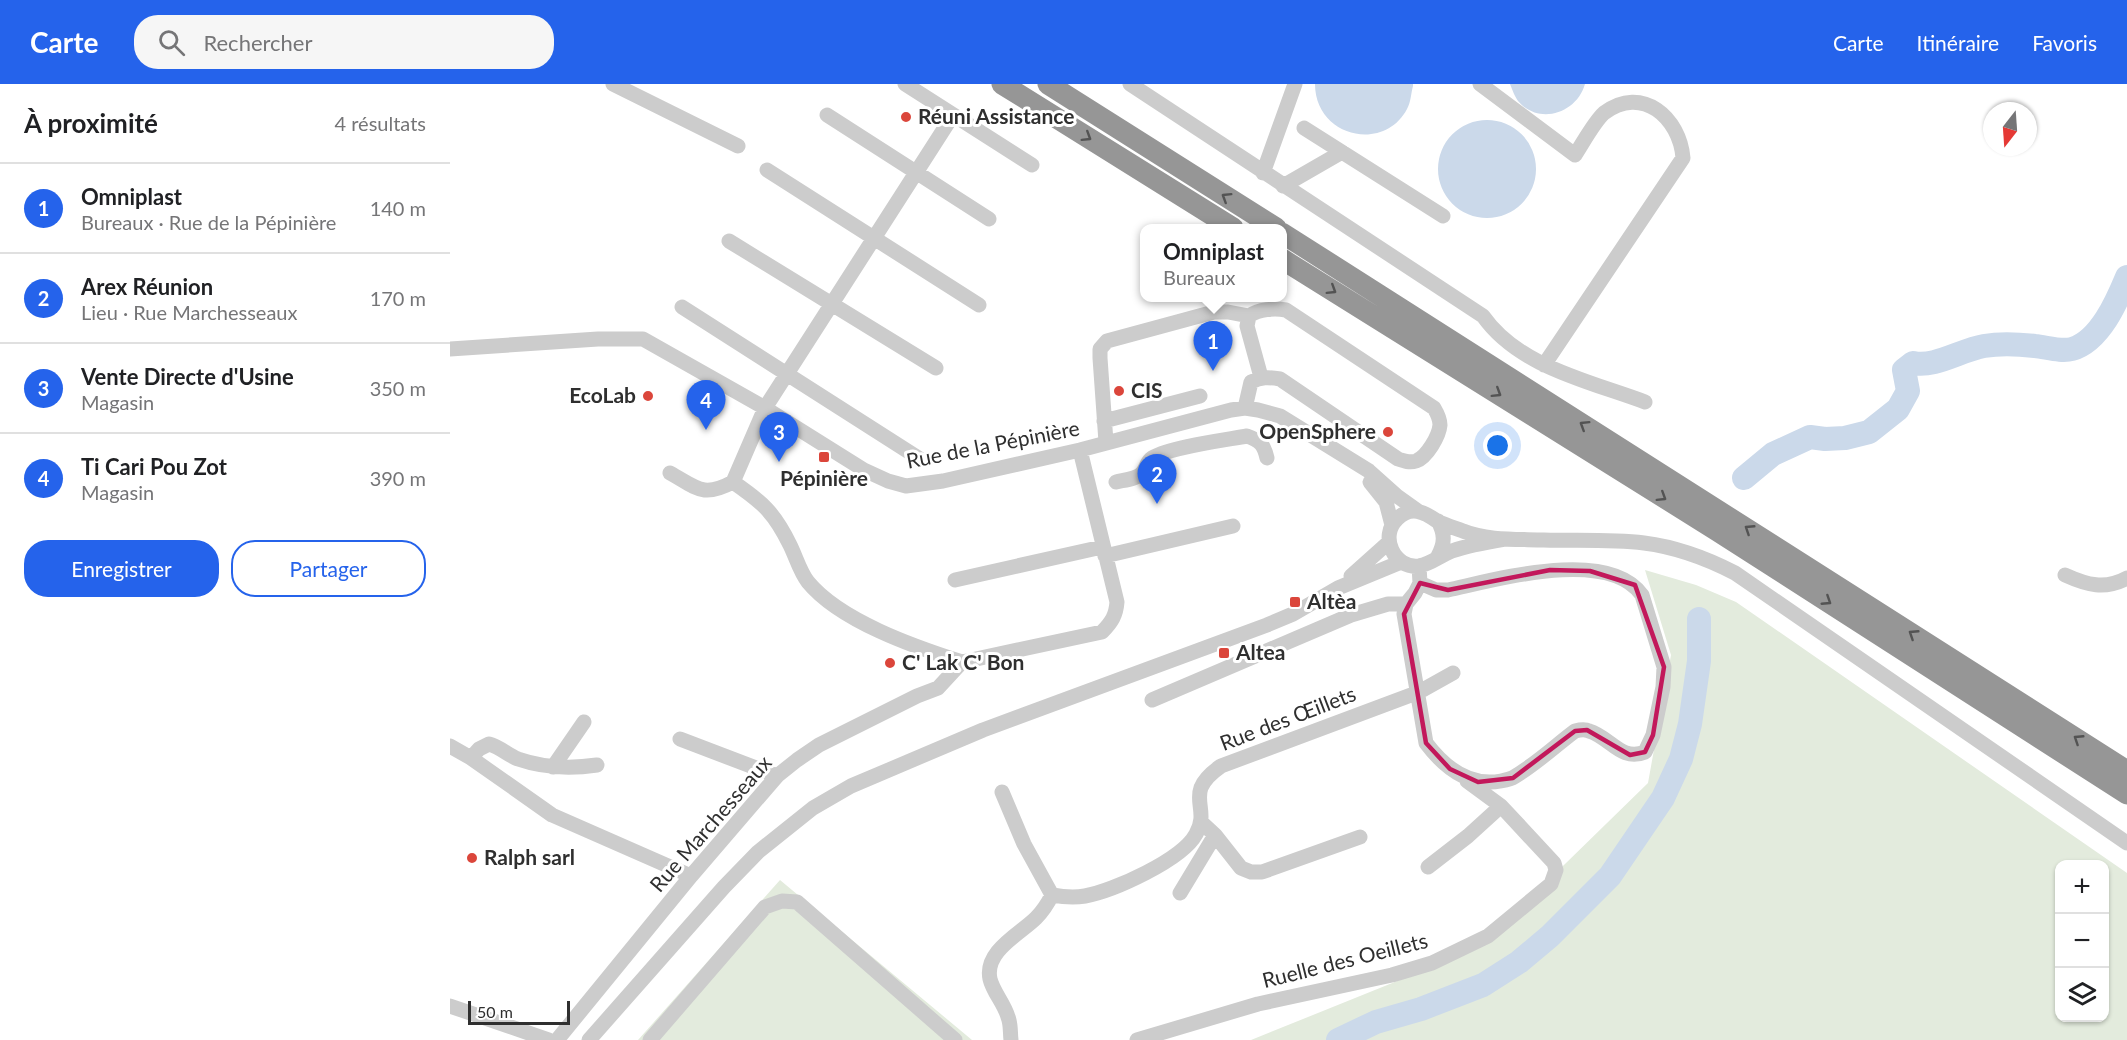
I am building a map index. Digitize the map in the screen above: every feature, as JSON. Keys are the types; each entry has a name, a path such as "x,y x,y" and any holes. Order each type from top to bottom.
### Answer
{"highway":[{"path":"1002,84 1227,224"},
{"path":"1048,84 1269,224"},
{"path":"1287,236 2127,771"},
{"path":"1287,262 1716,530 2127,795"}],"street":[{"path":"613,84 738,146"},
{"path":"905,84 1032,165"},
{"path":"1130,84 1483,316 1500,337 1511,346 1544,365 1644,402"},
{"path":"1263,173 1294,84"},
{"path":"1480,84 1575,155 1603,114 1621,103 1632,100 1644,103 1668,117 1683,146 1683,159 1544,365"},
{"path":"826,115 989,219"},
{"path":"669,473 706,492 718,490 733,482 765,408 953,115"},
{"path":"1304,128 1443,216"},
{"path":"1283,186 1342,152"},
{"path":"766,170 979,305"},
{"path":"729,241 936,368"},
{"path":"682,307 920,459"},
{"path":"1106,442 1100,349 1107,341 1214,312 1249,316 1255,312 1278,309 1295,315 1434,408 1440,425 1437,435 1423,457 1407,462 1398,459 1280,379 1261,377 1251,382 1245,408"},
{"path":"1249,316 1247,326 1261,377"},
{"name":"Rue de la Pépinière","path":"450,350 598,339 643,339 765,408 864,470 906,486 943,481 1080,450 1245,408 1280,416 1369,471 1418,511"},
{"path":"1104,421 1200,396"},
{"path":"1219,413 1227,440"},
{"path":"1170,427 1176,450"},
{"path":"1116,482 1142,474 1150,459 1176,450 1247,436 1264,446 1266,458"},
{"path":"733,482 770,510 781,525 807,581 826,599 849,615 915,646 962,662 1102,632 1112,622 1117,602 1080,450"},
{"path":"1350,460 1386,502 1392,525 1389,542 1393,553 1401,562"},
{"path":"1392,525 1402,514 1418,511 1429,513 1443,529 1443,548 1438,556"},
{"path":"1438,521 1465,532 1505,539 1644,543 1705,558 1734,573 2127,843"},
{"path":"955,580 1233,526"},
{"path":"589,1040 724,887 758,852 813,808 851,786 983,730 1267,625 1293,614 1338,588 1401,562 1419,566 1464,546 1505,539"},
{"path":"1338,588 1389,542"},
{"path":"1152,700 1351,615 1388,603 1406,604 1420,583 1419,566"},
{"name":"Ruelle des Oeillets","path":"1420,583 1437,590 1448,590 1530,572 1550,570 1590,571 1622,579 1635,585 1642,595 1664,667 1663,687 1655,726 1645,752 1630,755 1621,752 1602,736 1587,730 1575,731 1513,778 1495,782 1478,782 1457,773"},
{"path":"2065,575 2082,583 2099,586 2117,584 2127,579"},
{"name":"Ruelle des Oeillets","path":"1137,1040 1257,1004 1392,975 1432,963 1488,936 1551,884 1556,870 1554,863 1500,806 1438,760 1426,743 1404,614 1406,604"},
{"name":"Rue Marchesseaux","path":"557,1040 777,776 819,745 917,696 938,688 962,662"},
{"name":"Rue des Œillets","path":"1201,822 1198,795 1200,787 1209,774 1221,766 1419,692 1453,674"},
{"path":"553,767 584,722"},
{"path":"680,739 777,776"},
{"path":"471,758 479,749 489,744 519,759 553,767 574,768 597,765"},
{"path":"450,746 471,758 552,815 692,876"},
{"path":"1002,792 1024,844 1052,895"},
{"path":"1428,867 1468,836 1500,806"},
{"path":"1052,895 1068,897 1096,893 1161,866 1179,854 1196,835 1201,822 1215,835 1241,868 1251,872 1262,872 1360,837"},
{"path":"1180,893 1215,835"},
{"path":"1011,1040 1008,1016 992,986 989,975 990,966 1000,949 1036,918 1052,895"},
{"path":"651,1040 765,907 783,901 797,902 955,1040"},
{"path":"450,1006 549,1040"}],"highlighted area":[{"path":"1550,570 1590,571 1635,585 1664,667 1653,735 1645,752 1630,755 1587,730 1575,731 1513,778 1478,782 1450,769 1426,743 1404,614 1420,583 1448,590"}],"shaded area":[{"path":"1645,570 1696,585 1736,602 2108,860 2055,860 2055,1022 2109,1022 2109,861 2127,873 2127,1040 1251,1040 1479,948 1648,783 1671,655"},
{"path":"780,880 972,1040 638,1040"}],"water":[{"path":"1315,84 1413,84 1413,86 1407,109 1396,123 1383,131 1368,134 1352,133 1338,127 1326,116 1318,102"},
{"path":"1510,84 1585,84 1581,94 1566,109 1546,114 1527,109 1518,101"},
{"path":"1487,120 1497,121 1514,128 1528,142 1535,159 1535,179 1528,196 1514,210 1497,217 1487,218 1477,217 1460,210 1446,196 1439,179 1438,169 1439,159 1446,142 1460,128 1477,121"}],"waterway":[{"path":"1744,478 1773,454 1810,437 1845,438 1869,432 1898,409 1908,391 1904,370 1913,363 1939,361 1990,345 2022,345 2063,350 2082,345 2091,338 2106,319 2127,277"},
{"path":"1338,1040 1376,1022 1421,1009 1483,985 1519,962 1550,936 1610,876 1663,798 1681,759 1690,724 1699,661 1699,619"}],"place":[{"name":"Réuni Assistance","path":"906,117"},
{"name":"Omniplast","path":"1213,371"},
{"name":"CIS","path":"1119,391"},
{"name":"EcoLab","path":"648,396"},
{"name":"Ti Cari Pou Zot","path":"706,430"},
{"name":"OpenSphere","path":"1388,432"},
{"name":"Pépinière","path":"824,457"},
{"name":"Vente Directe d'Usine","path":"779,462"},
{"name":"Arex Réunion","path":"1157,504"},
{"name":"Altèa","path":"1295,602"},
{"name":"Altea","path":"1224,653"},
{"name":"C' Lak C' Bon","path":"890,663"},
{"name":"Ralph sarl","path":"472,858"}]}
